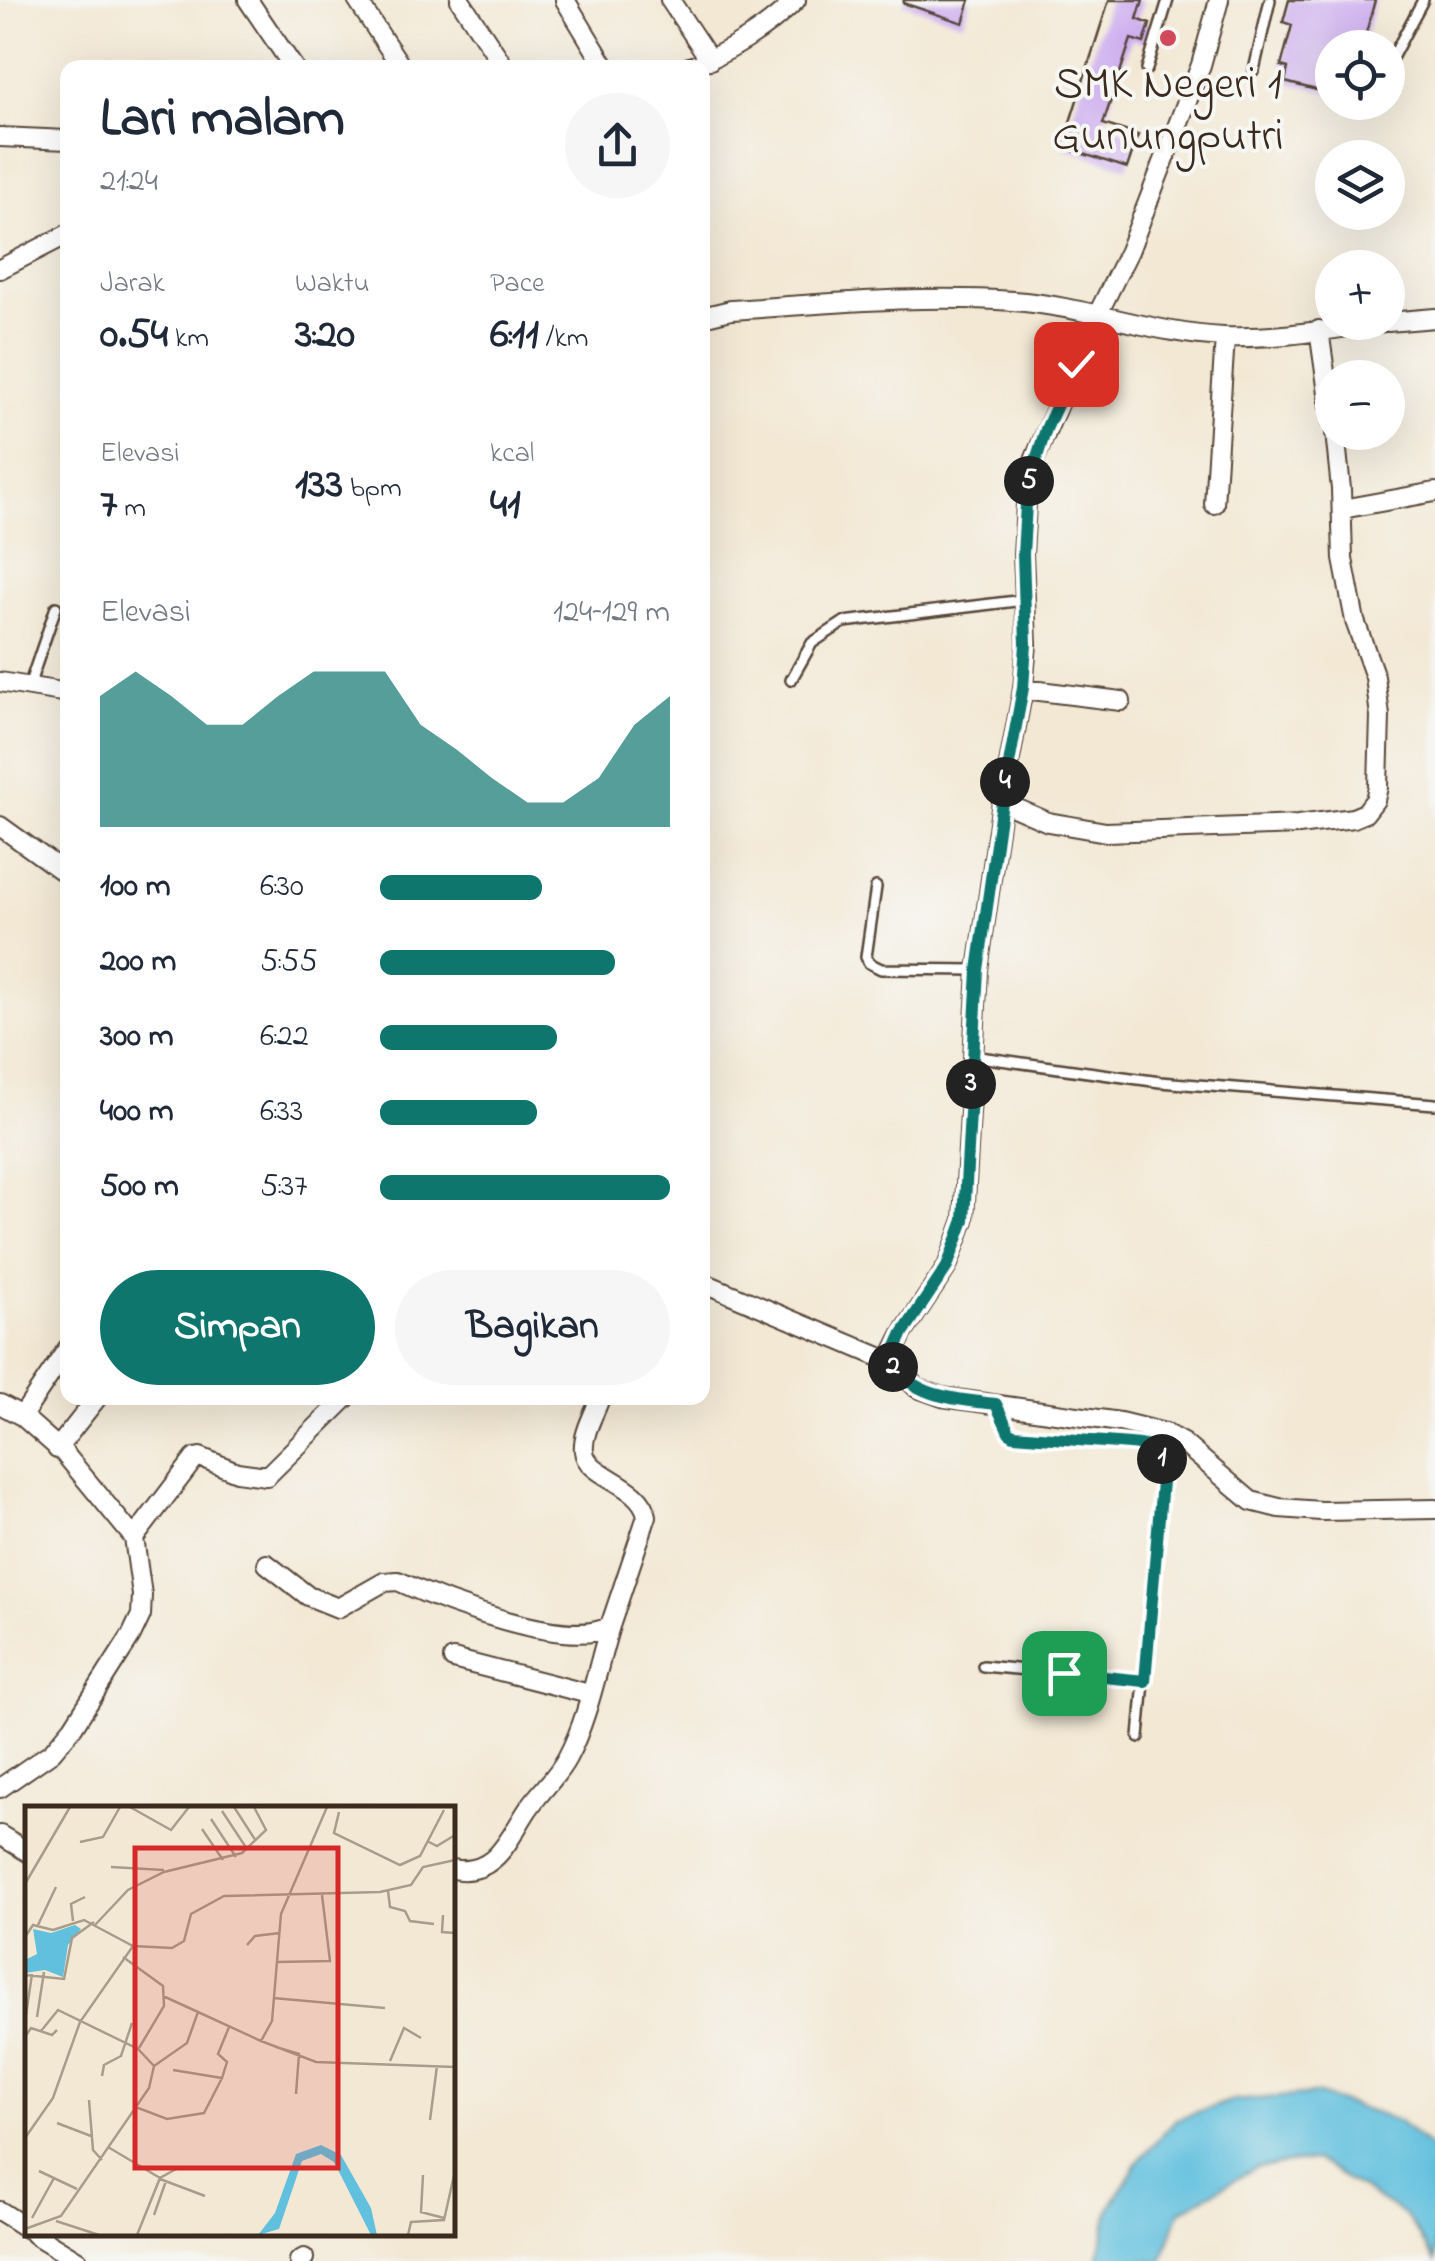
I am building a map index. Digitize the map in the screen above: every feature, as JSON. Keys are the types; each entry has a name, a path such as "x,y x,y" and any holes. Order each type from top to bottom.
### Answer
{"street":[{"path":"248,0 289,60"},
{"path":"357,0 397,60"},
{"path":"460,0 499,60"},
{"path":"565,0 601,60"},
{"path":"670,0 710,60 792,2"},
{"path":"890,1362 903,1333 947,1267 964,1220 978,970 1023,688 1024,520 1032,463 1130,251 1201,65 1219,0"},
{"path":"0,137 60,140"},
{"path":"0,269 60,238"},
{"path":"710,315 731,310 919,298 1015,301 1225,337 1315,330"},
{"path":"1405,320 1435,318"},
{"path":"1214,504 1225,337"},
{"path":"1002,802 1048,822 1106,832 1298,825 1365,813 1375,800 1378,787 1380,716 1374,677 1355,621 1342,559 1337,450"},
{"path":"1342,509 1435,492"},
{"path":"0,682 60,692"},
{"path":"1023,688 1121,701"},
{"path":"0,826 60,869"},
{"path":"710,1285 890,1362 917,1388 942,1398 1136,1424 1165,1434 1183,1443 1251,1501 1321,1511 1435,1509"},
{"path":"22,1416 60,1360"},
{"path":"0,1404 22,1416 57,1448 134,1538 142,1595 141,1615 97,1694 52,1752 0,1788"},
{"path":"57,1448 91,1405"},
{"path":"134,1538 195,1458 237,1472 267,1476 339,1405"},
{"path":"455,1870 485,1867 504,1850 524,1814 567,1759 647,1516 640,1499 587,1461 586,1438 598,1405"},
{"path":"267,1564 308,1596 338,1608 384,1582 398,1581 486,1616 575,1635 600,1633 610,1626"},
{"path":"453,1659 589,1694"},
{"path":"0,1835 25,1850"},
{"path":"0,2211 25,2227"},
{"path":"37,2236 78,2261"}],"lane":[{"path":"1147,69 1168,0"},
{"path":"1254,70 1270,0"},
{"path":"1405,34 1423,0"},
{"path":"791,680 812,643 844,622 1024,600"},
{"path":"29,686 56,607"},
{"path":"876,887 866,957 869,963 881,968 978,970"},
{"path":"972,1056 1160,1082 1435,1104"},
{"path":"996,1404 1014,1435 1148,1446 1160,1454 1162,1486 1139,1737"},
{"path":"983,1666 1145,1681"}],"water":[{"path":"1316,2094 1398,2121 1435,2152 1435,2261 1406,2216 1315,2160 1257,2167 1180,2211 1162,2261 1098,2261 1109,2210 1137,2163 1176,2119 1231,2101"}],"building":[{"path":"970,0 963,23 903,3"},
{"path":"1109,0 1143,0 1137,19 1150,24 1144,43 1131,39 1103,124 1138,135 1127,168 1062,147"},
{"path":"1289,0 1375,0 1367,30 1315,30 1315,90 1285,82 1288,68 1281,66 1292,25 1283,22"}],"place":[{"name":"SMK Negeri 1 Gunungputri","path":"1168,38"}],"route":[{"path":"1064,1673 1145,1681 1163,1470 1160,1454 1148,1446 1014,1435 996,1404 942,1398 917,1388 890,1362 903,1333 947,1267 964,1220 978,970 1023,688 1027,488 1032,463 1076,364"}]}
